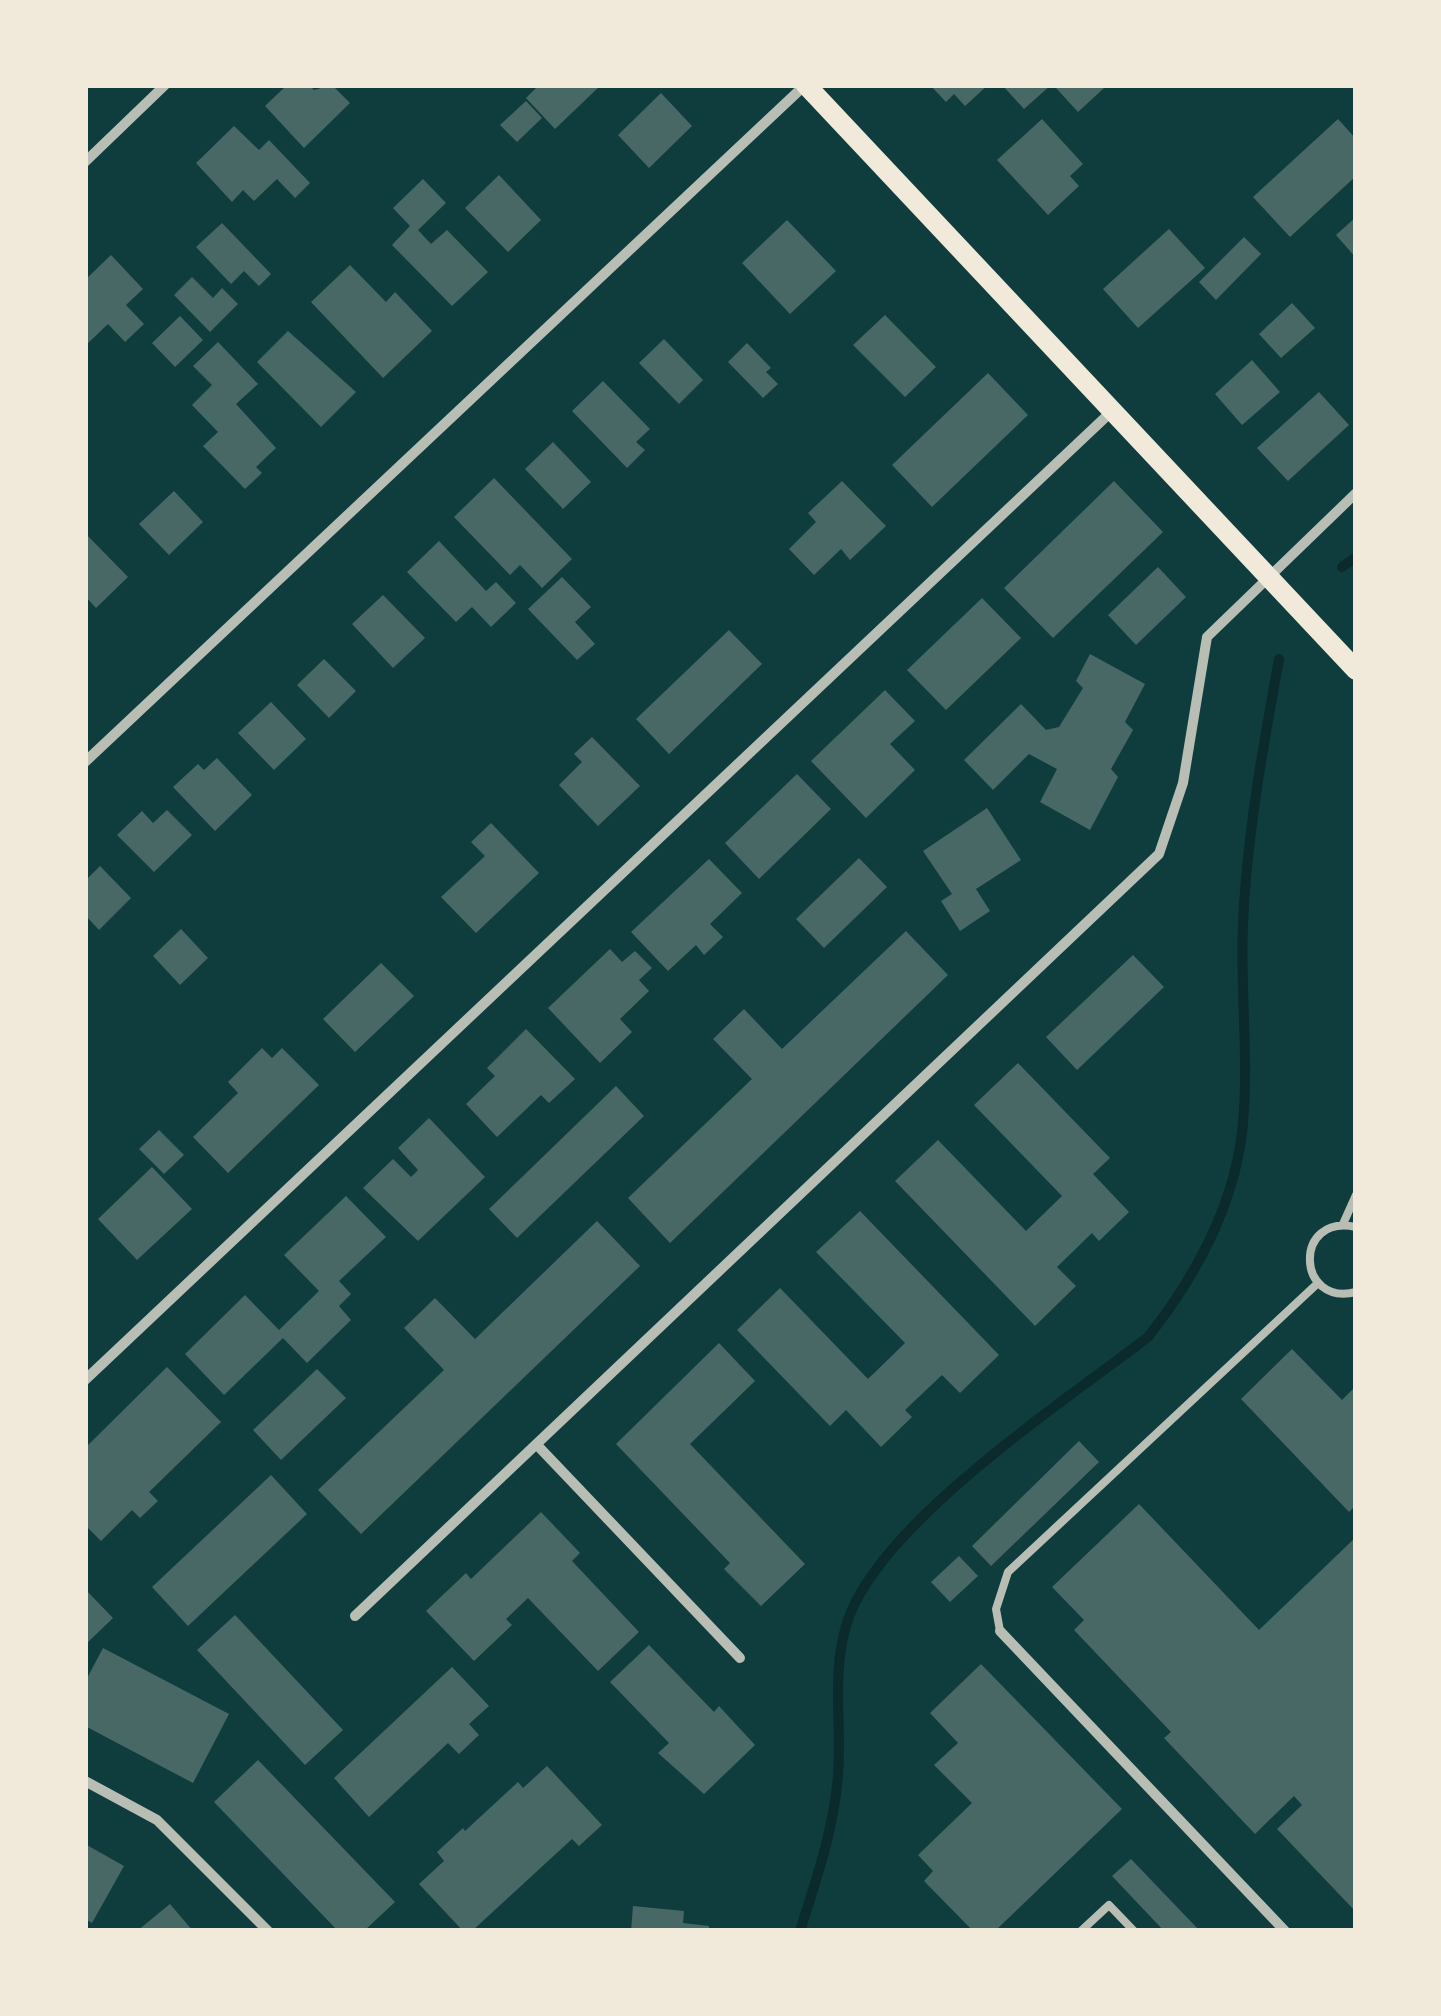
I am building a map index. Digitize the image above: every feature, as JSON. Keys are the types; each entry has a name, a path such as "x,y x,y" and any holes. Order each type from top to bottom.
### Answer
{"main road":[{"path":"806,85 1356,670"}],"street":[{"path":"85,162 165,85"},
{"path":"85,762 806,85"},
{"path":"85,1380 1113,410"},
{"path":"355,1616 1159,854 1182,783 1207,636 1356,493"},
{"path":"538,1446 740,1658"},
{"path":"1000,1631 1284,1931"},
{"path":"85,1781 157,1820 268,1931"}],"lane":[{"path":"1342,1224 1356,1195"},
{"path":"1356,1226 1342,1224 1322,1232 1310,1251 1318,1283 1338,1294 1356,1292"},
{"path":"1000,1631 996,1609 1008,1572 1318,1283"},
{"path":"1081,1931 1109,1905 1134,1931"}],"building":[{"path":"287,85 309,85 314,90 332,85 350,103 304,148 265,106"},
{"path":"539,85 601,85 555,129 526,98"},
{"path":"930,85 988,85 965,106 954,94 946,102"},
{"path":"1002,85 1051,85 1024,109"},
{"path":"1056,88 1104,88 1078,112"},
{"path":"661,93 692,126 649,168 618,135"},
{"path":"526,101 542,118 517,142 500,125"},
{"path":"1042,119 1083,164 1070,176 1079,186 1048,215 997,160"},
{"path":"1338,119 1356,139 1356,176 1290,237 1253,197"},
{"path":"234,126 259,150 269,140 310,183 295,198 277,179 254,201 243,190 232,202 196,163"},
{"path":"499,175 541,220 508,252 465,208"},
{"path":"423,179 446,203 418,230 431,244 447,230 488,272 452,306 392,245 410,226 393,208"},
{"path":"1356,217 1356,258 1336,235"},
{"path":"787,220 836,271 790,314 742,263"},
{"path":"222,223 271,274 259,286 244,271 231,284 196,247"},
{"path":"1169,229 1205,268 1138,328 1103,289"},
{"path":"1244,237 1261,254 1216,300 1199,282"},
{"path":"111,255 143,289 126,305 144,324 125,342 108,324 85,346 85,280"},
{"path":"350,265 386,302 395,292 432,331 383,378 311,302"},
{"path":"192,277 213,298 222,288 238,304 210,332 174,295"},
{"path":"1292,303 1315,328 1281,358 1259,334"},
{"path":"885,315 936,367 905,397 853,345"},
{"path":"180,316 203,340 175,367 152,343"},
{"path":"288,331 356,392 321,427 257,362"},
{"path":"664,339 703,380 679,404 639,363"},
{"path":"218,342 258,384 236,404 276,448 256,467 262,473 245,489 203,446 218,432 192,405 212,385 193,366"},
{"path":"747,343 771,368 766,372 778,384 763,398 728,362"},
{"path":"1252,360 1280,392 1242,425 1215,394"},
{"path":"988,373 1028,415 932,507 892,465"},
{"path":"603,381 650,429 636,442 645,450 627,468 572,411"},
{"path":"1319,392 1349,425 1288,481 1257,448"},
{"path":"553,442 591,482 563,509 525,469"},
{"path":"494,478 572,559 542,588 520,565 510,575 454,517"},
{"path":"842,481 886,526 850,560 841,549 814,575 789,549 816,522 808,513"},
{"path":"1114,481 1163,532 1053,638 1004,588"},
{"path":"174,491 203,522 169,555 139,524"},
{"path":"85,533 128,577 96,608 85,596"},
{"path":"439,541 486,591 496,582 516,603 491,627 472,607 456,622 407,572"},
{"path":"1158,567 1186,597 1136,645 1108,615"},
{"path":"562,577 591,607 575,622 595,644 577,660 528,609"},
{"path":"383,595 425,638 393,668 352,624"},
{"path":"982,598 1021,638 946,710 907,670"},
{"path":"729,630 762,664 669,754 636,719"},
{"path":"1090,654 1145,684 1125,722 1133,730 1111,769 1118,777 1090,830 1040,802 1057,769 1029,754 993,790 964,760 1021,704 1046,730 1059,727 1083,688 1076,681"},
{"path":"324,659 356,691 329,718 297,685"},
{"path":"885,690 915,721 890,744 915,770 866,818 811,761"},
{"path":"271,702 306,739 274,770 238,733"},
{"path":"592,737 640,786 598,826 559,785 582,762 574,754"},
{"path":"217,758 252,795 215,831 173,787 198,764 204,770"},
{"path":"797,774 831,809 759,879 725,843"},
{"path":"987,808 1021,860 976,889 990,911 960,931 941,901 952,894 923,851"},
{"path":"167,810 192,835 154,872 117,835 142,811 153,823"},
{"path":"491,823 539,873 476,933 441,897 485,856 471,842"},
{"path":"859,858 887,887 824,948 796,919"},
{"path":"709,859 742,893 710,924 723,937 704,955 696,945 668,971 631,932"},
{"path":"100,866 131,898 99,930 85,915 85,881"},
{"path":"181,929 208,958 180,985 153,956"},
{"path":"906,931 948,975 670,1243 628,1198 752,1079 713,1039 744,1009 782,1049"},
{"path":"610,949 622,962 635,951 652,968 639,980 649,991 620,1019 632,1032 600,1063 548,1008"},
{"path":"1133,955 1164,987 1077,1070 1046,1037"},
{"path":"381,963 414,996 355,1052 323,1019"},
{"path":"526,1029 575,1079 549,1103 541,1095 497,1137 466,1104 495,1076 487,1068"},
{"path":"262,1048 272,1058 282,1048 319,1085 228,1173 193,1137 238,1093 228,1082"},
{"path":"1018,1063 1110,1158 1093,1174 1129,1212 1099,1241 1092,1233 1057,1267 1076,1286 1035,1326 895,1181 938,1140 1026,1231 1062,1196 974,1105"},
{"path":"616,1086 644,1116 517,1238 489,1209"},
{"path":"429,1118 485,1177 418,1241 363,1188 393,1159 411,1177 418,1170 398,1148"},
{"path":"159,1130 184,1155 164,1174 139,1149"},
{"path":"152,1167 192,1209 137,1260 98,1219"},
{"path":"346,1196 386,1237 339,1281 351,1294 339,1306 351,1320 307,1363 283,1338 224,1395 185,1354 245,1295 279,1330 319,1291 284,1255"},
{"path":"860,1211 999,1355 960,1393 942,1375 905,1410 912,1417 881,1447 846,1410 830,1426 737,1330 780,1288 868,1379 905,1343 816,1252"},
{"path":"597,1221 640,1266 361,1534 318,1490 444,1370 404,1328 435,1298 475,1339"},
{"path":"719,1343 755,1381 690,1444 805,1564 761,1606 724,1569 730,1563 616,1444"},
{"path":"1292,1349 1342,1400 1356,1386 1356,1505 1349,1512 1241,1399"},
{"path":"167,1367 221,1422 149,1492 158,1501 140,1518 132,1510 101,1541 85,1525 85,1448"},
{"path":"317,1369 346,1398 281,1460 253,1430"},
{"path":"1079,1441 1099,1462 991,1566 972,1546"},
{"path":"271,1475 307,1514 188,1626 152,1587"},
{"path":"1139,1504 1259,1630 1356,1537 1356,1912 1277,1829 1302,1805 1294,1796 1255,1834 1164,1738 1171,1732 1074,1630 1084,1620 1052,1587"},
{"path":"541,1512 580,1553 572,1561 639,1632 598,1671 528,1598 506,1619 512,1625 474,1661 426,1611 466,1573 471,1579"},
{"path":"959,1556 978,1576 950,1602 931,1582"},
{"path":"85,1589 113,1618 85,1645"},
{"path":"235,1615 343,1730 305,1765 197,1650"},
{"path":"649,1645 714,1712 719,1706 755,1745 704,1794 658,1753 669,1743 610,1682"},
{"path":"103,1648 229,1714 193,1783 85,1726 85,1682"},
{"path":"981,1664 1122,1809 995,1931 973,1931 924,1881 933,1871 918,1855 972,1803 934,1765 958,1743 930,1713"},
{"path":"452,1667 489,1706 469,1724 479,1735 459,1754 448,1743 369,1817 334,1778"},
{"path":"258,1760 395,1902 364,1931 338,1931 214,1802"},
{"path":"547,1766 602,1825 579,1846 572,1839 472,1931 463,1931 419,1884 444,1861 437,1852 463,1828 465,1831 518,1782 523,1788"},
{"path":"85,1844 124,1866 92,1923 85,1919"},
{"path":"1131,1859 1196,1931 1164,1931 1112,1876"},
{"path":"170,1904 193,1931 137,1931"},
{"path":"633,1906 684,1911 683,1923 709,1926 709,1931 631,1931"}],"waterway":[{"path":"1342,567 1356,557"},
{"path":"800,1931 824,1854 836,1795 842,1642 865,1585 895,1546 978,1467 1148,1337 1197,1264 1223,1210 1243,1123 1245,890 1256,791 1279,659"}]}
